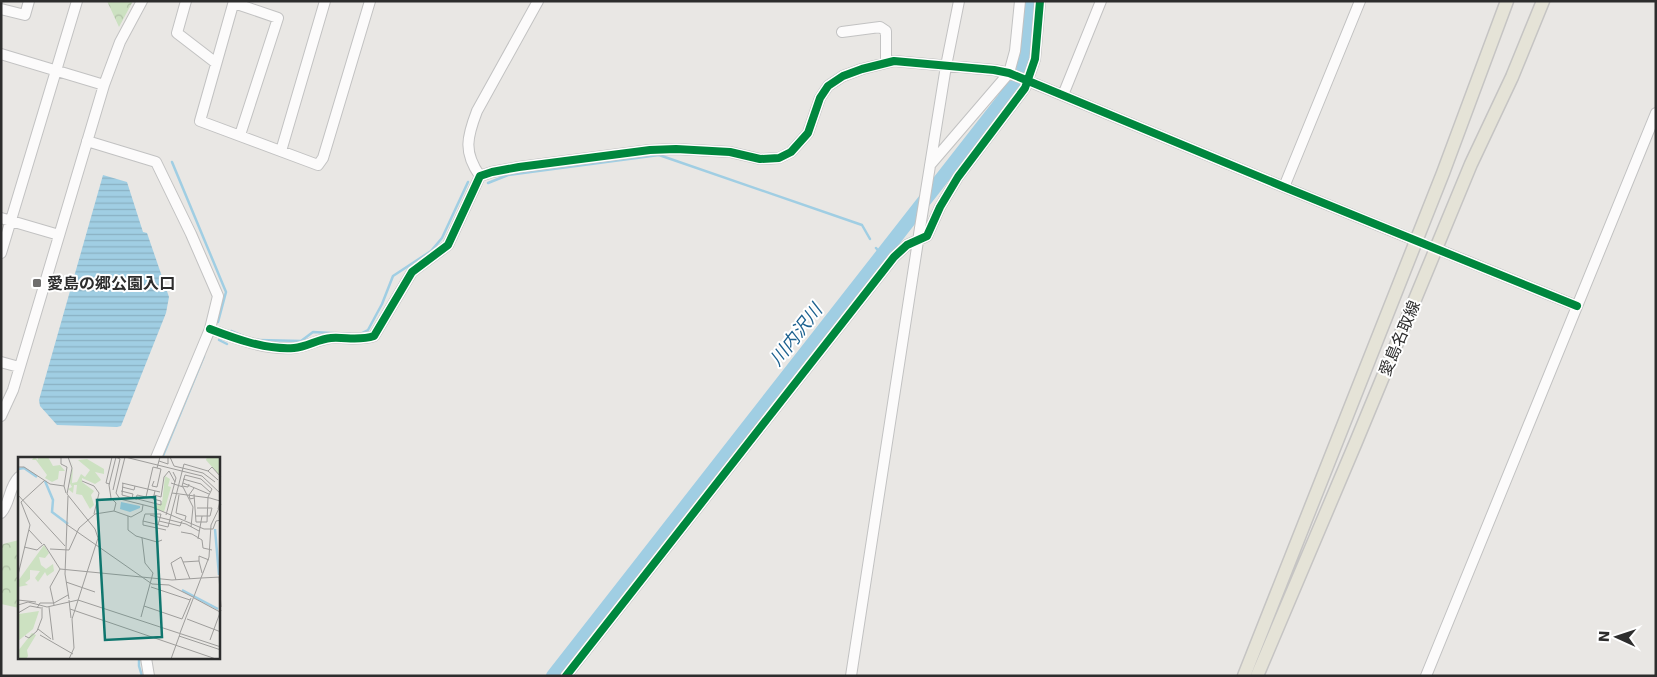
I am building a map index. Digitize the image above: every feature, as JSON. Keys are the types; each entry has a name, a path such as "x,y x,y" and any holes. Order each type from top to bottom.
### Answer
{"main road":[{"name":"愛島名取線","path":"1244,676 1443,173 1507,1"},
{"name":"愛島名取線","path":"1257,676 1471,164 1512,77 1543,1"}],"street":[{"path":"1,9 25,15 29,1"},
{"path":"1,253 6,219 56,70 76,1"},
{"path":"1,416 13,390 104,85 120,42 142,1"},
{"path":"186,1 177,33 216,63"},
{"path":"281,151 325,1"},
{"path":"480,176 469,156 468,145 476,111 538,1"},
{"path":"851,676 918,240 946,66 959,1"},
{"path":"930,166 1011,74 1020,1"},
{"path":"566,676 894,257 908,245 927,236 948,192 1025,88 1025,81 1034,59 1040,1"},
{"path":"1063,95 1101,1"},
{"path":"1284,187 1360,1"},
{"path":"240,135 278,18 234,2 200,121 318,165 323,158 368,2"},
{"path":"842,32 880,27 886,31 886,63"},
{"path":"1,54 104,85"},
{"path":"210,329 239,340 294,348 332,338 360,339 374,336 412,272 448,245 480,176 518,167 650,150 685,149 730,152 760,159 779,158 791,152 808,133 820,98 834,81 862,69 894,61 994,70 1011,74 1409,238"},
{"path":"1426,676 1656,113"},
{"path":"88,141 156,162 191,234 218,296 210,329 156,457"},
{"path":"6,219 59,236"},
{"path":"1442,251 1577,306"},
{"path":"1,362 19,367"},
{"path":"1,513 7,505 11,489 18,478"},
{"path":"146,660 149,676"}],"green space":[{"path":"107,1 133,1 119,27"},
{"path":"18,540 18,608 1,604 1,547 3,544"}],"water":[{"path":"103,175 127,182 143,232 147,233 169,297 166,313 121,426 57,425 40,406 39,400"}],"waterway":[{"name":"川内沢川","path":"553,676 1003,100 1023,71 1029,1"},
{"path":"488,183 508,175 659,155 862,225 870,239"},
{"path":"172,162 226,292 218,322"},
{"path":"360,334 368,330 382,304 393,276 431,251 442,238 468,182"},
{"path":"876,248 882,255"},
{"path":"231,331 243,336"},
{"path":"258,340 301,341 313,332 350,334"},
{"path":"219,340 227,344"},
{"path":"162,457 204,356"},
{"path":"139,660 142,676"}],"tunnel":[{"path":"1411,238 1441,250"}],"cycle path":[{"path":"566,676 894,257 907,245 927,236 940,207 958,177 1025,88 1035,59 1040,1"},
{"path":"210,329 251,343 283,348 299,347 331,338 358,339 374,336 412,272 448,245 480,176 519,167 650,150 676,149 730,152 760,159 779,158 791,152 808,133 820,98 828,86 843,76 894,61 1009,73 1577,306"}],"place":[{"name":"愛島の郷公園入口","path":"37,283"}]}
